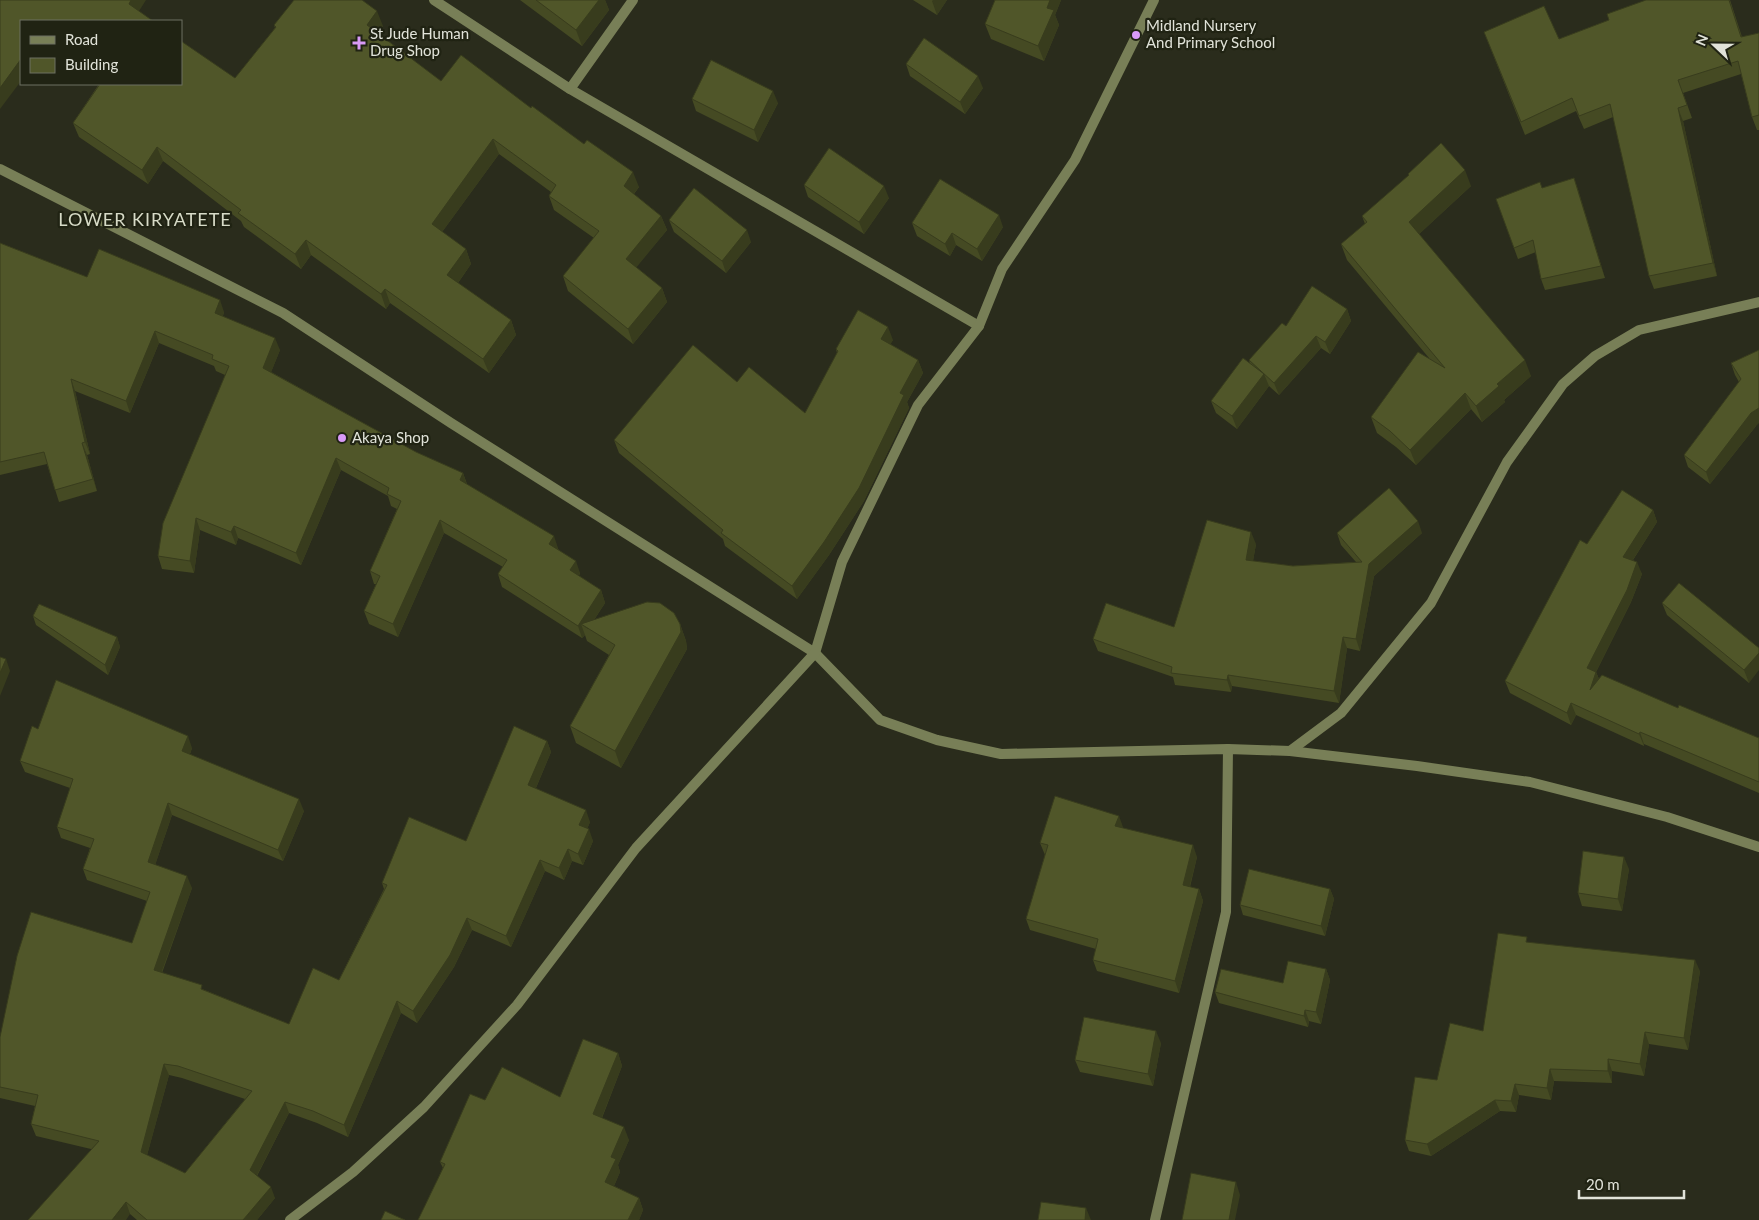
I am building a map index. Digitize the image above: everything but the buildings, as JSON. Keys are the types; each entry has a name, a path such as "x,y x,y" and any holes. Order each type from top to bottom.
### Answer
{"street":[{"path":"434,0 570,89 978,326"},
{"path":"570,89 633,0"},
{"path":"290,1220 353,1172 424,1106 517,1005 636,848 814,653 842,562 918,405 978,326 1002,269 1075,160 1154,0"},
{"path":"0,169 283,313 451,423 814,653 880,720 937,740 1001,754 1228,749 1290,751 1530,782 1667,817 1759,847"},
{"path":"1290,751 1341,713 1431,604 1507,462 1563,384 1595,356 1639,330 1759,302"},
{"path":"1155,1220 1226,912 1228,749"}],"place":[{"name":"Midland Nursery And Primary School","path":"1136,35"},
{"name":"St Jude Human Drug Shop","path":"359,43"},
{"name":"Akaya Shop","path":"342,438"}],"district":[{"name":"LOWER KIRYATETE","path":"145,220"}]}
